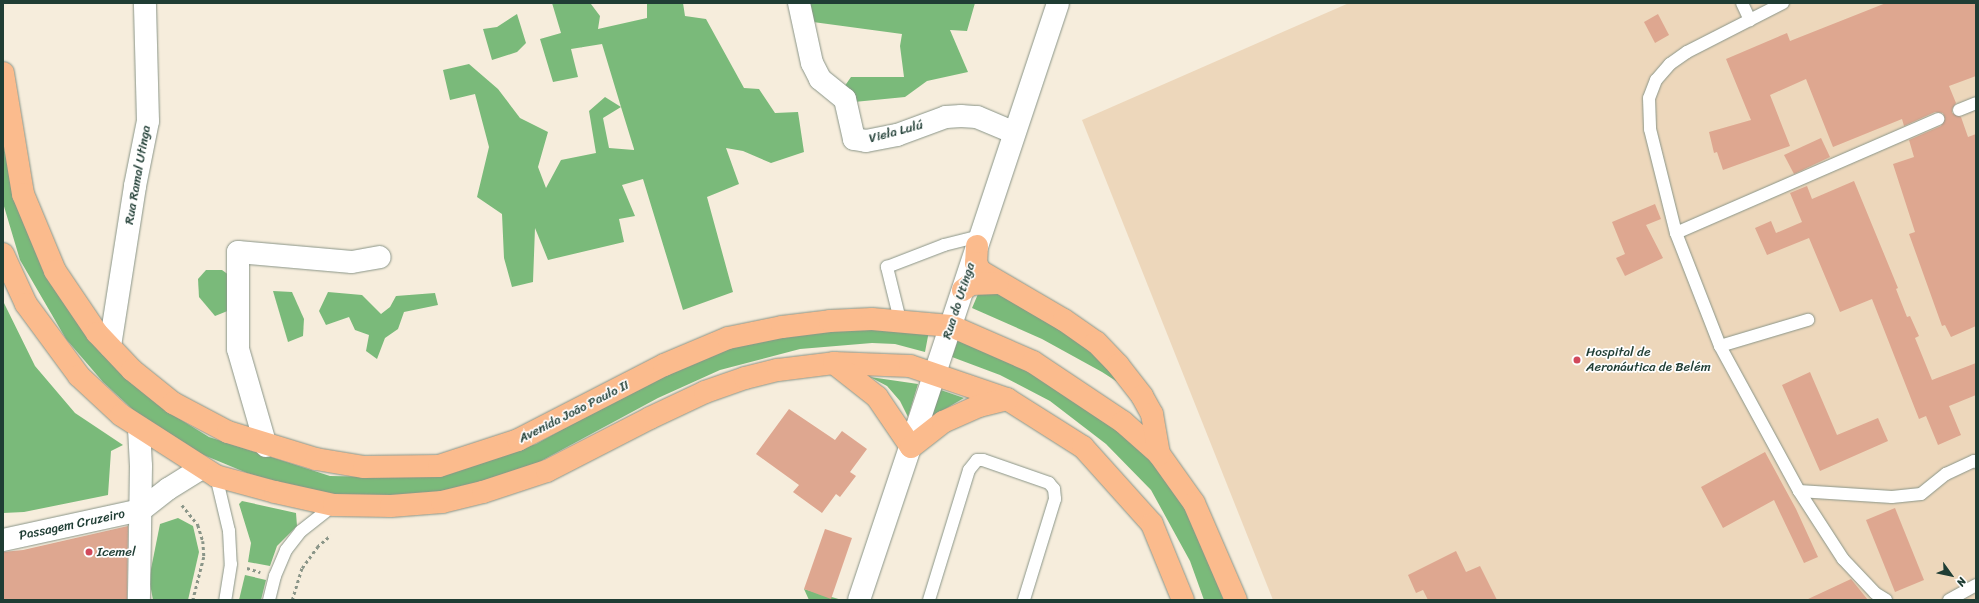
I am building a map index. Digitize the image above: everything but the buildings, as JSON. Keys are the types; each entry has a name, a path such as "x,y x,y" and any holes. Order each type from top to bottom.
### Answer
{"main road":[{"name":"Avenida João Paulo II","path":"3,73 23,194 55,271 97,333 132,370 173,403 228,432 266,446 316,459 364,467 439,466 518,440 664,365 728,338 782,327 830,321 900,320 951,326 1033,362 1123,422 1160,454 1194,503 1236,600"},
{"path":"979,241 976,263 980,271 998,283 1064,320 1096,342 1118,365 1142,396 1152,414 1160,454"},
{"path":"3,254 19,290 45,333 79,376 121,415 209,472 275,492 334,505 391,506 442,502 483,492 547,471 705,392 778,370 834,363 889,364 935,373 1007,399 1083,447 1152,524 1183,600"},
{"path":"963,290 972,284 998,283"},
{"path":"834,363 878,397 911,447 943,422 979,406 1007,399"}],"street":[{"name":"Rua Ramal Utinga","path":"110,346 135,186 148,121 145,3"},
{"name":"Viela Lulú","path":"799,3 812,63 820,79 845,99 854,139 866,141 897,134 946,116 976,117 1013,132"},
{"name":"Rua do Utinga","path":"859,600 963,290 1013,132 1058,3"},
{"path":"266,446 238,349 238,252 352,262 380,257"},
{"path":"139,428 141,510 139,600"},
{"path":"141,510 168,489 209,472"},
{"name":"Passagem Cruzeiro","path":"3,540 141,510"}],"lane":[{"path":"1742,3 1750,20"},
{"path":"1777,4 1750,20 1687,52 1670,64 1656,80 1649,98 1650,129 1676,232 1720,346 1799,491 1843,559 1875,593 1886,600"},
{"path":"1959,110 1976,103"},
{"path":"1676,232 1938,119"},
{"path":"900,320 887,267 944,245 979,241"},
{"path":"1720,346 1808,320"},
{"path":"929,600 969,470 977,460 983,460 1049,483 1054,489 1056,499 1024,600"},
{"path":"1799,491 1892,497 1921,494 1946,474 1975,461"},
{"path":"209,472 229,531 231,564 225,600"},
{"path":"269,600 275,576 286,550 301,531 334,505"},
{"path":"1949,600 1976,585"}],"path":[{"path":"177,501 194,520 203,541 204,557 193,600"},
{"path":"292,600 302,568 317,547 331,535"},
{"path":"247,568 264,573"}],"shaded area":[{"name":"Hospital de Aeronáutica de Belém","path":"1349,3 1976,3 1976,600 1273,600 1082,120"}],"green space":[{"path":"552,3 591,4 600,16 598,29 647,18 647,3 683,3 685,16 706,19 744,88 759,89 775,113 798,112 804,152 771,163 743,151 726,148 739,184 707,197 733,292 683,310 643,179 622,185 635,216 619,219 624,242 548,260 535,228 533,282 512,287 504,258 502,214 477,197 489,147 475,94 450,100 443,70 469,64 498,89 520,118 548,132 538,167 546,188 561,160 596,153 589,111 605,97 621,107 602,44 571,49 578,77 553,82 540,39 561,33","holes":["621,107 634,150 609,148 603,118"]},
{"path":"809,3 975,3 967,31 950,30 968,72 927,81 905,97 854,102 844,87 851,77 904,77 900,46 902,34 813,22"},
{"path":"517,14 526,43 517,52 492,60 483,29 497,27"},
{"path":"3,124 35,247 165,410 209,437 330,476 381,477 494,458 536,444 634,390 727,347 818,328 929,331 925,352 895,344 872,343 800,349 720,370 658,398 530,467 469,485 428,495 375,497 310,493 247,473 194,451 144,420 103,382 66,339 20,260 3,203"},
{"path":"206,270 222,270 233,278 230,310 215,316 199,297 198,279"},
{"path":"981,287 998,290 1057,322 1144,399 1102,372 1042,339 972,308"},
{"path":"273,291 292,292 304,319 303,336 288,342"},
{"path":"328,292 362,295 381,314 390,307 396,296 435,293 438,305 404,312 398,329 385,338 377,359 366,351 369,335 355,330 349,317 326,325 319,311"},
{"path":"3,301 35,366 75,413 123,445 111,451 108,495 24,512 3,513"},
{"path":"960,334 1067,389 1158,465 1182,500 1225,600 1204,600 1190,561 1151,490 1106,444 1050,401 1000,375 952,357"},
{"path":"870,377 918,384 908,417 900,401 887,386"},
{"path":"938,389 964,398 928,419"},
{"path":"242,501 296,513 297,526 277,546 270,566 248,562 251,543 239,504"},
{"path":"178,518 193,526 199,552 188,600 153,600 149,579 160,524"},
{"path":"245,575 266,580 261,600 239,600"},
{"path":"804,589 842,600 809,600"}],"place":[{"name":"Hospital de Aeronáutica de Belém","path":"1577,360"},
{"name":"Icemel","path":"89,552"}]}
